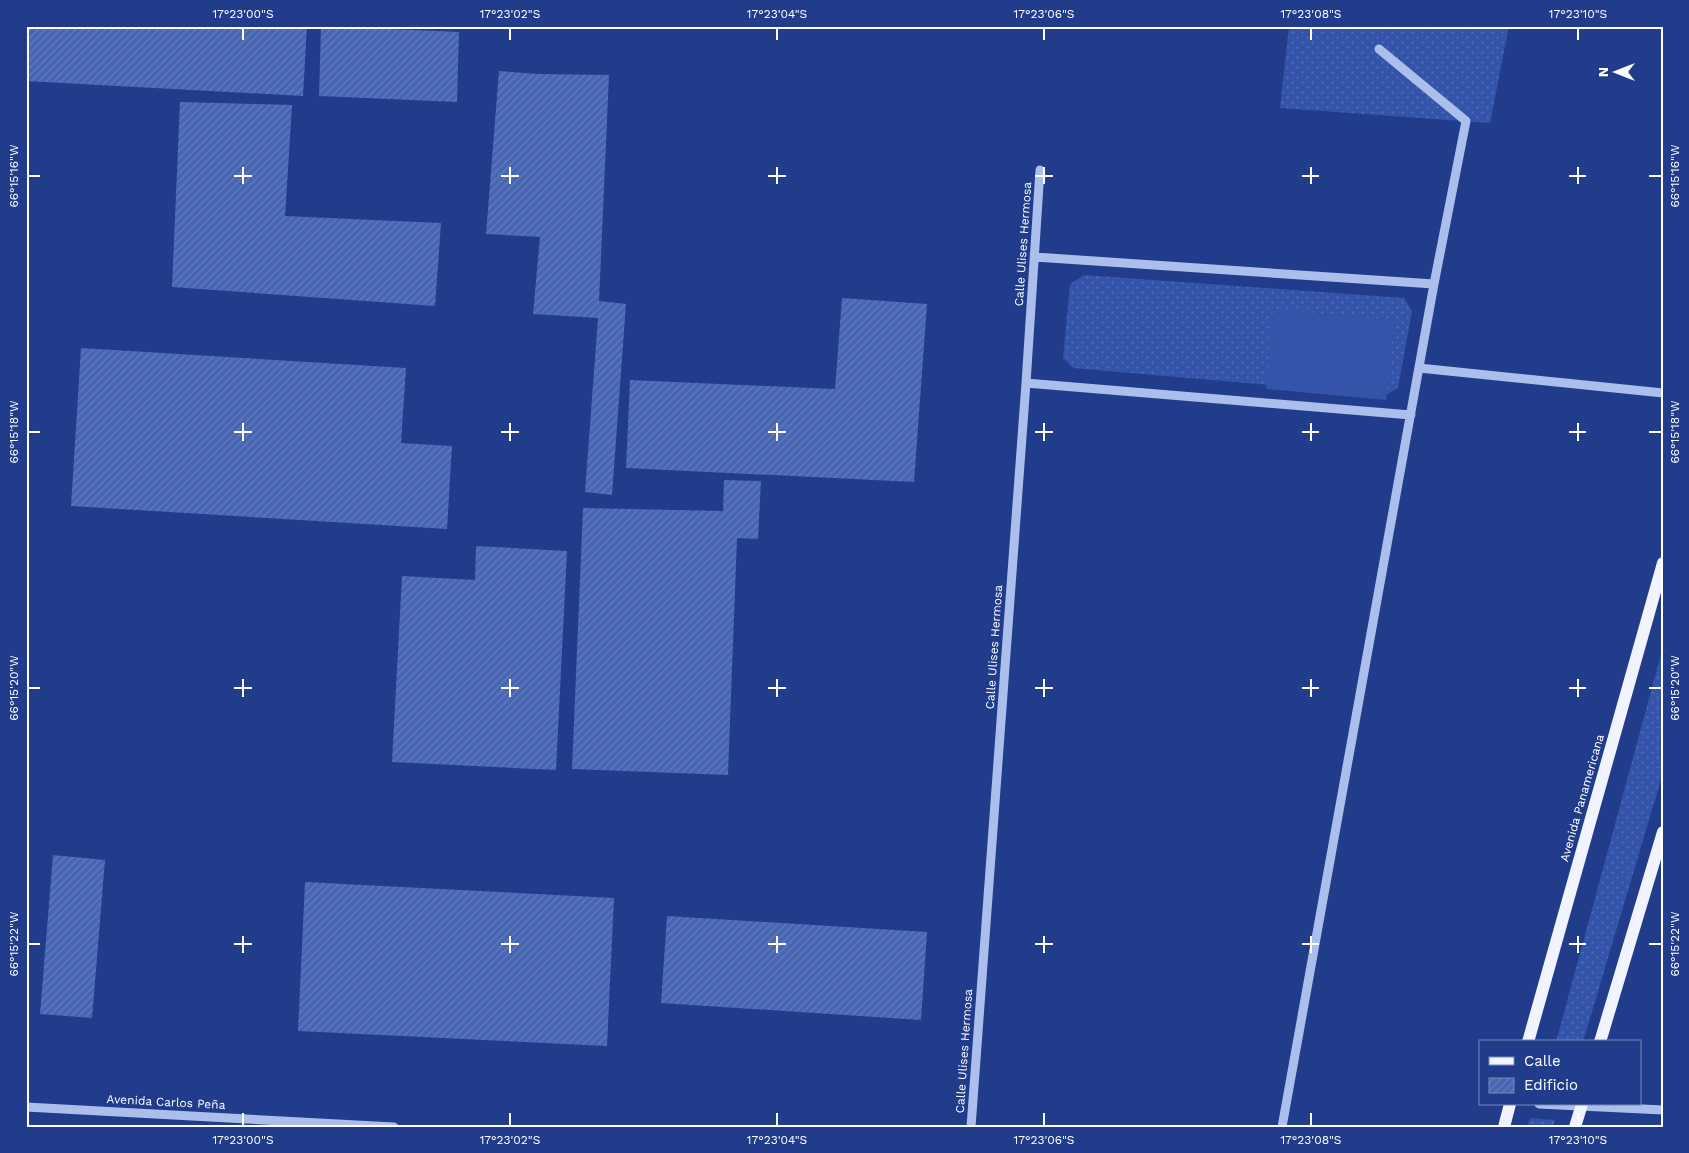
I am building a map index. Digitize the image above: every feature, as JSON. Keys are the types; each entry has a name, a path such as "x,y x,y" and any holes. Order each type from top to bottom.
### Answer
{"main road":[{"name":"Avenida Panamericana","path":"1529,1040 1663,562"},
{"path":"1601,1040 1663,832"},
{"path":"1504,1127 1509,1106"},
{"path":"1575,1127 1582,1106"}],"street":[{"path":"1282,1127 1434,284 1466,121 1379,49"},
{"name":"Calle Ulises Hermosa","path":"971,1127 1040,170"},
{"path":"1035,256 1434,284"},
{"path":"1420,368 1663,393"},
{"path":"1026,383 1411,415"},
{"path":"1598,1106 1663,1110"},
{"name":"Avenida Carlos Peña","path":"26,1107 394,1127"}],"shaded area":[{"path":"1289,26 1509,26 1490,123 1280,108"},
{"path":"1084,275 1404,298 1412,311 1398,388 1386,395 1073,368 1063,358 1070,284"},
{"path":"1273,309 1394,320 1386,400 1266,389"},
{"path":"1663,647 1663,773 1584,1040 1557,1040"},
{"path":"1530,1118 1555,1120 1553,1127 1527,1127"}],"building":[{"path":"26,26 307,26 303,96 26,81"},
{"path":"321,26 459,32 457,102 319,96"},
{"path":"499,71 538,74 609,75 599,301 626,304 612,495 585,492 598,318 533,314 540,237 486,234"},
{"path":"180,102 292,105 285,216 441,223 435,306 172,287"},
{"path":"842,298 927,304 914,482 626,468 630,380 835,389"},
{"path":"81,348 406,368 401,443 452,446 447,529 71,506"},
{"path":"724,480 761,481 758,539 737,538 728,775 572,769 583,508 723,511"},
{"path":"476,546 567,551 556,770 392,762 402,576 475,580"},
{"path":"53,855 105,860 92,1018 40,1014"},
{"path":"305,882 614,898 607,1046 298,1031"},
{"path":"667,916 927,932 921,1020 661,1003"}]}
